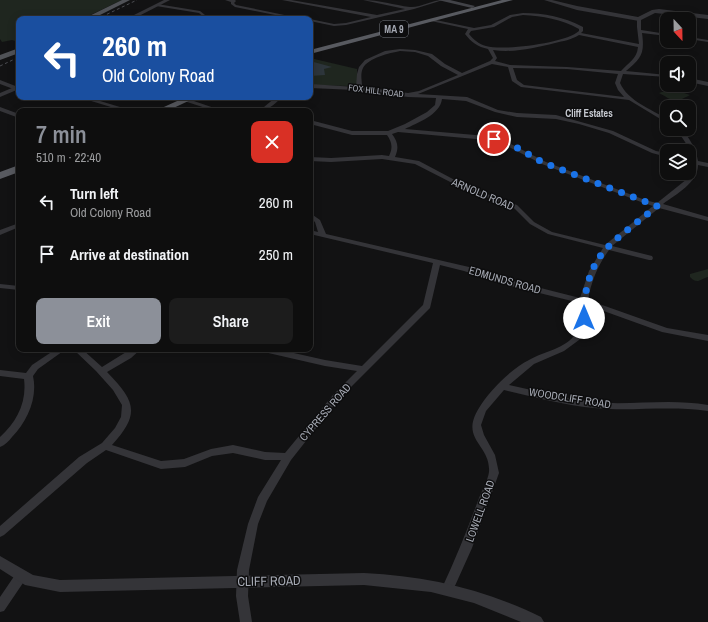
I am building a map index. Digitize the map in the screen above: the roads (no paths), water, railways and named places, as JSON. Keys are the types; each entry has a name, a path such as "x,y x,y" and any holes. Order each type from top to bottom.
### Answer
{"highway":[{"name":"MA 9","path":"313,51 495,0"},
{"name":"MA 9","path":"313,47 341,38 431,20 510,0"},
{"path":"160,108 182,100"},
{"path":"166,108 184,100"},
{"path":"0,172 16,166"},
{"path":"0,176 16,169"}],"main road":[{"path":"92,16 127,0"},
{"path":"441,0 472,6"},
{"path":"0,58 16,51"}],"street":[{"path":"135,16 168,0"},
{"path":"227,0 234,0 232,3 235,6 287,16"},
{"path":"284,0 377,16"},
{"path":"365,0 413,8"},
{"path":"313,20 340,25 441,0"},
{"path":"546,0 581,9 639,19 657,11 708,17"},
{"path":"157,5 200,12 204,16"},
{"path":"431,20 469,30 492,26 511,16 529,14 552,18 575,25 581,28 578,34"},
{"path":"639,19 640,46 638,56 618,77 618,85 623,94 629,99 660,117"},
{"path":"431,20 474,29"},
{"path":"469,30 467,34 470,39 490,48 525,49 578,34 640,46"},
{"path":"640,31 660,34"},
{"path":"696,39 708,41"},
{"path":"490,48 495,58 492,62 510,66 554,67 660,76"},
{"path":"359,88 359,74 361,67 366,60 387,52 400,50 415,51 430,55 443,65 462,75"},
{"name":"FOX HILL ROAD","path":"313,86 359,88 408,95 492,62"},
{"path":"510,66 515,81 523,86 629,99"},
{"path":"696,81 708,84"},
{"path":"0,82 16,87"},
{"path":"0,95 16,87"},
{"path":"424,90 423,92 428,96"},
{"path":"408,95 467,99 497,110 517,114 556,117 615,133 654,152 660,153"},
{"path":"313,123 352,133 389,133 399,130 435,108 438,105 439,97"},
{"path":"92,100 120,108"},
{"path":"193,100 213,108"},
{"path":"263,108 275,100"},
{"path":"0,109 16,115"},
{"path":"399,130 487,138 503,142 544,163 657,206 708,219"},
{"path":"389,133 394,142 395,150 392,157"},
{"name":"LOWELL ROAD","path":"684,136 690,144"},
{"name":"ARNOLD ROAD","path":"313,159 331,160 364,157 392,157 417,162 464,188 510,204 522,212 532,223 550,233 649,258"},
{"path":"696,162 708,165"},
{"name":"LOWELL ROAD","path":"448,588 466,548 494,473 493,462 489,452 477,433 478,415 514,375 532,362 567,346 577,338 584,318 583,301 595,264 607,248 689,180"},
{"path":"313,217 318,221 322,235"},
{"path":"0,233 16,226"},
{"name":"EDMUNDS ROAD","path":"313,233 437,262 514,284 583,301 665,330 708,338"},
{"name":"CYPRESS ROAD","path":"246,622 242,596 242,582 253,524 262,500 288,457 336,397 427,306 437,262"},
{"path":"0,286 16,288"},
{"path":"28,376 35,367 58,352"},
{"path":"0,532 73,469 105,446 120,428 127,415 128,408 123,398 101,370 80,352"},
{"path":"101,370 133,352"},
{"path":"277,352 325,363 364,369"},
{"path":"0,373 28,376"},
{"path":"0,443 10,435 20,422 28,407 30,380 28,376"},
{"name":"WOODCLIFF ROAD","path":"503,387 572,401 608,406 688,405 708,408"},
{"path":"105,446 161,465 185,462 210,453 233,449 265,456 288,457"},
{"name":"CLIFF ROAD","path":"0,562 21,576 34,582 60,586 381,580 421,583 448,588 492,602 536,622"},
{"path":"0,607 21,576"}],"railway":[{"path":"103,16 137,0"},
{"path":"0,66 16,58"}],"district":[{"name":"Cliff Estates","path":"589,113"}]}
